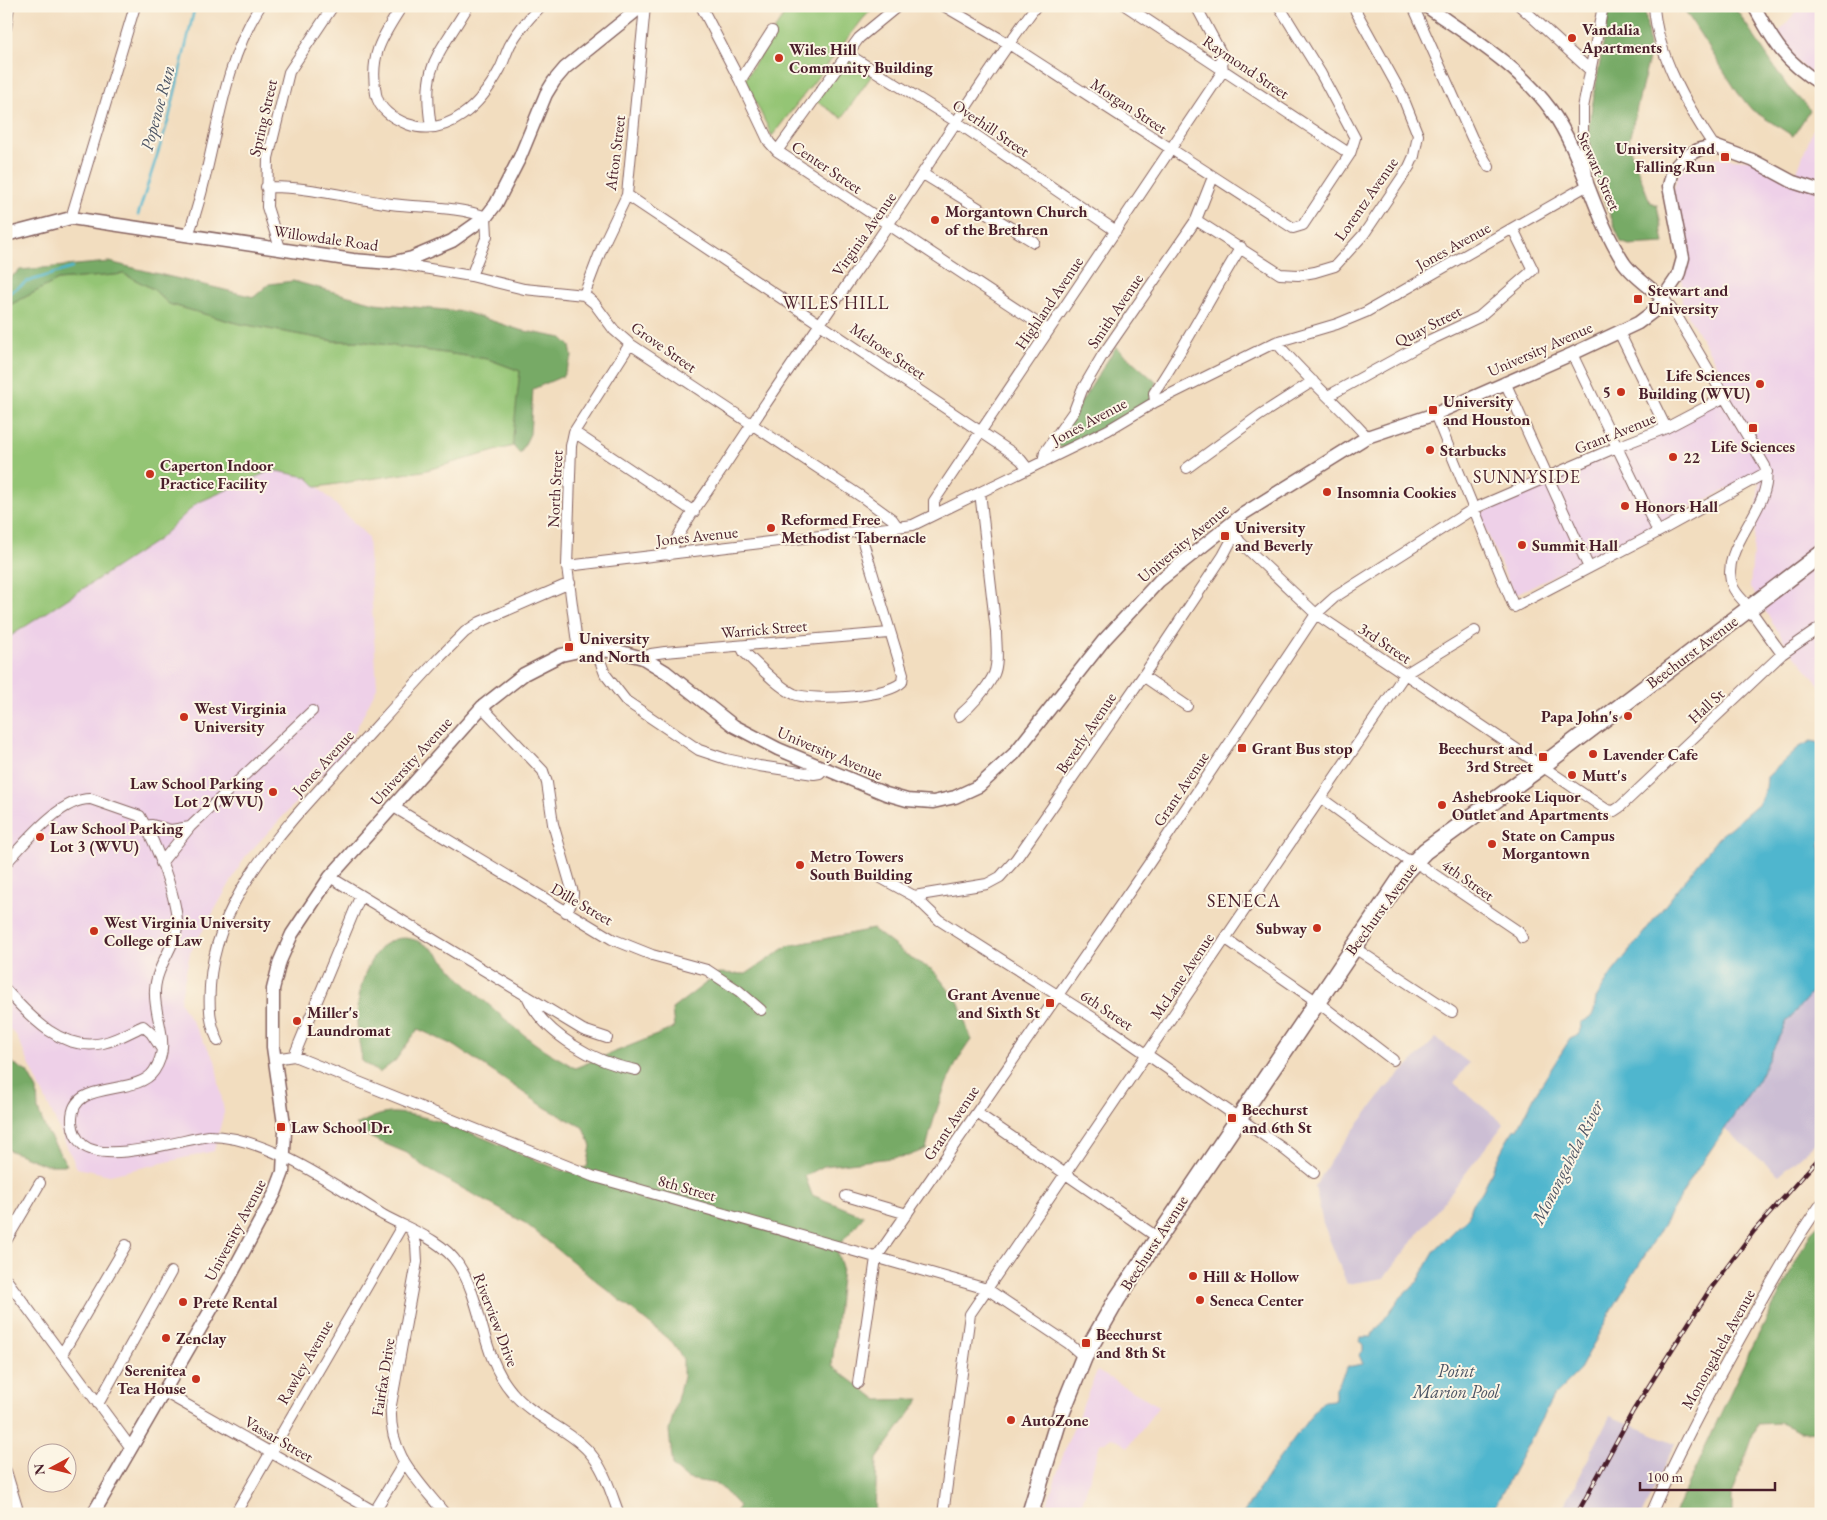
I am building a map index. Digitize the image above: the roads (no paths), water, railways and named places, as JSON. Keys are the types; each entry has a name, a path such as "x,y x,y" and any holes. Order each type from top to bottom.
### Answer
{"main road":[{"name":"Beechurst Avenue","path":"1030,1514 1059,1419 1084,1357 1130,1278 1352,947 1414,863 1425,851 1542,766 1821,554"}],"street":[{"path":"6,28 9,6"},
{"path":"71,218 135,6"},
{"path":"188,235 197,212 237,54 243,35 260,6"},
{"name":"Spring Street","path":"280,248 267,207 268,158 289,72 333,6"},
{"path":"402,6 381,38 374,56 376,96 383,109 394,118 413,126 431,127 448,125 464,116 499,70 510,45 523,24 541,6"},
{"path":"431,127 428,88 431,67 468,6"},
{"name":"Willowdale Road","path":"6,235 71,218 353,260 390,263 429,253 452,241 486,217 496,204 520,157 546,94 554,81 572,62 643,6"},
{"name":"Afton Street","path":"584,295 603,246 627,195 643,6"},
{"name":"Center Street","path":"701,6 769,142 777,151 1048,330"},
{"path":"777,151 846,53 872,26 898,6"},
{"name":"Morgan Street","path":"944,6 1008,44 1293,228 1303,225 1350,154"},
{"name":"Virginia Avenue","path":"669,554 694,512 819,322 888,226 923,174 955,121 1036,6"},
{"name":"Raymond Street","path":"1126,6 1350,154"},
{"path":"1196,6 1221,52 1223,71"},
{"path":"1280,6 1352,129 1356,138 1350,154"},
{"name":"Lorentz Avenue","path":"1196,220 1241,247 1280,274 1298,275 1335,266 1364,234 1414,156 1418,135 1402,95 1353,6"},
{"path":"1414,6 1472,138 1489,167"},
{"name":"Stewart Street","path":"1426,6 1493,53 1532,88 1550,110 1578,157 1609,234 1625,265 1664,299"},
{"path":"1520,6 1591,71"},
{"path":"1588,185 1583,141 1583,108 1603,6"},
{"path":"1654,6 1655,28 1664,56 1714,146 1752,160 1793,182 1821,191"},
{"path":"1754,6 1772,40 1786,58 1821,84"},
{"path":"740,81 772,31"},
{"name":"Overhill Street","path":"846,53 955,121 1116,231"},
{"name":"Highland Avenue","path":"934,514 934,501 1223,71"},
{"name":"University Avenue","path":"93,1514 240,1260 275,1193 283,1172 285,1157 282,1106 274,1059 273,989 280,960 292,934 330,877 482,707 504,688 541,664 578,651 621,652 643,658 666,672 750,736 886,794 908,800 933,802 955,796 979,786 1014,754 1104,640 1159,580 1272,494 1367,437 1434,414 1572,354 1638,323 1654,311 1678,276 1683,258 1680,231 1670,200 1673,170 1684,157 1714,146"},
{"path":"923,174 1034,242"},
{"name":"Smith Avenue","path":"1043,462 1045,452 1074,411 1082,390 1102,356 1196,220 1213,177"},
{"name":"Jones Avenue","path":"567,566 913,525 1108,430 1155,402 1276,342 1337,324 1366,312 1588,185"},
{"path":"266,188 317,190 379,202 464,211 486,217 487,236 471,276"},
{"name":"Melrose Street","path":"627,195 981,431 1016,456 1028,470"},
{"name":"Quay Street","path":"1328,396 1430,340 1479,316 1533,270 1513,229"},
{"path":"1155,402 1154,393 1172,366 1208,300 1241,247"},
{"path":"390,263 471,276 524,289 584,295"},
{"name":"Grove Street","path":"584,295 594,303 614,330 630,344 862,498 892,519 897,526"},
{"path":"1664,299 1678,318 1767,472 1766,486 1734,554 1730,571 1732,585 1737,596 1750,609 1782,654"},
{"path":"1619,332 1666,428"},
{"path":"1276,342 1297,367 1367,437"},
{"name":"North Street","path":"578,651 567,566 574,432 630,344"},
{"path":"1572,354 1658,532"},
{"path":"1187,468 1252,420 1313,381"},
{"path":"1505,382 1589,568"},
{"name":"Grant Avenue","path":"858,1383 876,1258 1056,995 1148,865 1316,614 1335,597 1473,509 1666,428 1725,397"},
{"path":"1434,414 1454,458 1514,607 1658,532 1767,472"},
{"path":"574,432 694,512"},
{"path":"959,716 968,709 994,673 997,653 980,492"},
{"name":"3rd Street","path":"1229,525 1240,542 1316,614 1606,810 1614,810"},
{"name":"Beverly Avenue","path":"914,896 963,890 987,884 1000,877 1016,859 1143,676 1231,542 1229,525"},
{"path":"741,646 744,652 794,694 843,698 897,688 902,682 903,674 889,633 860,532"},
{"name":"Jones Avenue","path":"218,1041 209,1016 211,965 215,951 243,889 284,830 421,677 465,632 480,622 570,583"},
{"name":"Hall St","path":"1614,810 1640,789 1782,654 1821,627"},
{"name":"McLane Avenue","path":"943,1514 970,1314 1405,674 1475,631"},
{"name":"Warrick Street","path":"643,658 652,654 889,633"},
{"path":"596,650 605,674 626,701 700,750 726,760 814,774 820,773 823,768"},
{"path":"1143,676 1187,706"},
{"path":"482,707 544,771 548,783 554,824 573,893 572,902 566,912"},
{"path":"161,863 190,827 312,711"},
{"name":"4th Street","path":"1321,798 1404,858 1423,866 1519,932 1522,938"},
{"path":"6,864 53,815 83,799 140,816 146,826 152,825 171,830 190,827"},
{"name":"Dille Street","path":"392,806 566,912 624,945 707,970 740,991 761,1010"},
{"name":"Riverview Drive","path":"146,826 170,887 177,917 176,932 161,967 155,990 164,1040 154,1072 144,1080 96,1092 85,1096 76,1104 72,1124 78,1142 87,1149 105,1153 220,1136 250,1143 285,1157 447,1252 466,1277 490,1355 511,1392 525,1406 563,1432 594,1458 619,1514"},
{"path":"330,877 360,897 583,1030 607,1038"},
{"name":"6th Street","path":"881,878 914,896 939,920 1103,1024 1285,1150 1314,1173"},
{"path":"274,1059 294,1056 360,897"},
{"path":"1226,939 1316,1001 1393,1060"},
{"path":"1352,947 1452,1012"},
{"path":"6,990 31,1017 50,1032 65,1040 83,1044 104,1043 142,1026 151,1033 161,1048"},
{"path":"527,996 532,1007 540,1016 575,1046 605,1062 636,1070"},
{"name":"8th Street","path":"294,1056 592,1176 987,1289 1068,1343 1084,1357"},
{"path":"977,1113 1067,1173 1157,1237"},
{"path":"6,1241 40,1184"},
{"path":"846,1196 907,1214"},
{"name":"Monongahela Avenue","path":"1651,1514 1687,1437 1730,1355 1800,1233 1821,1204"},
{"name":"Rawley Avenue","path":"235,1514 406,1228"},
{"name":"Fairfax Drive","path":"406,1228 417,1262 392,1396 390,1423 394,1443 404,1463 445,1514"},
{"path":"62,1354 126,1245"},
{"path":"98,1404 170,1272"},
{"path":"6,1279 131,1448"},
{"name":"Vassar Street","path":"164,1392 271,1451 375,1513"},
{"path":"375,1513 404,1463"},
{"path":"6,1471 20,1514"}],"water":[{"name":"Point Marion Pool","path":"1811,741 1821,743 1821,982 1787,1021 1758,1080 1693,1176 1610,1313 1579,1371 1553,1397 1491,1514 1243,1514 1278,1460 1319,1405 1324,1401 1335,1400 1335,1390 1347,1367 1363,1364 1359,1355 1363,1351 1363,1345 1359,1340 1361,1337 1371,1337 1400,1298 1418,1281 1436,1249 1469,1216 1472,1203 1483,1190 1505,1143 1515,1128 1518,1129 1536,1093 1570,1039 1579,1035 1582,1027 1581,1022 1590,1018 1594,1012 1596,998 1612,973 1718,838 1759,803 1766,788 1767,777 1798,748"}],"waterway":[{"name":"Popenoe Run","path":"138,215 169,118 195,6"},
{"name":"Popenoe Run","path":"6,295 26,282 72,268"}],"railway":[{"path":"1577,1514 1633,1411 1709,1291 1754,1231 1821,1156"}],"place":[{"name":"Vandalia Apartments","path":"1572,38"},
{"name":"Wiles Hill Community Building","path":"779,58"},
{"name":"University and Falling Run","path":"1725,157"},
{"name":"Morgantown Church of the Brethren","path":"935,220"},
{"name":"Stewart and University","path":"1638,299"},
{"name":"Life Sciences Building (WVU)","path":"1760,384"},
{"name":"5","path":"1621,392"},
{"name":"University and Houston","path":"1433,410"},
{"name":"Life Sciences","path":"1753,428"},
{"name":"Starbucks","path":"1430,450"},
{"name":"22","path":"1673,457"},
{"name":"Caperton Indoor Practice Facility","path":"150,474"},
{"name":"Insomnia Cookies","path":"1327,492"},
{"name":"Honors Hall","path":"1625,506"},
{"name":"Reformed Free Methodist Tabernacle","path":"771,528"},
{"name":"University and Beverly","path":"1225,536"},
{"name":"Summit Hall","path":"1522,545"},
{"name":"University and North","path":"569,647"},
{"name":"Papa John's","path":"1628,716"},
{"name":"West Virginia University","path":"184,717"},
{"name":"Grant Bus stop","path":"1242,748"},
{"name":"Lavender Cafe","path":"1593,754"},
{"name":"Beechurst and 3rd Street","path":"1543,757"},
{"name":"Mutt's","path":"1572,775"},
{"name":"Law School Parking Lot 2 (WVU)","path":"273,792"},
{"name":"Ashebrooke Liquor Outlet and Apartments","path":"1442,805"},
{"name":"Law School Parking Lot 3 (WVU)","path":"40,837"},
{"name":"State on Campus Morgantown","path":"1492,844"},
{"name":"Metro Towers South Building","path":"800,865"},
{"name":"Subway","path":"1317,928"},
{"name":"West Virginia University College of Law","path":"94,931"},
{"name":"Grant Avenue and Sixth St","path":"1050,1003"},
{"name":"Miller's Laundromat","path":"297,1021"},
{"name":"Beechurst and 6th St","path":"1232,1118"},
{"name":"Law School Dr.","path":"281,1127"},
{"name":"Hill & Hollow","path":"1193,1276"},
{"name":"Seneca Center","path":"1200,1300"},
{"name":"Prete Rental","path":"183,1302"},
{"name":"Zenclay","path":"166,1338"},
{"name":"Beechurst and 8th St","path":"1086,1343"},
{"name":"Serenitea Tea House","path":"196,1379"},
{"name":"AutoZone","path":"1011,1420"}],"district":[{"name":"WILES HILL","path":"836,302"},
{"name":"SUNNYSIDE","path":"1527,476"},
{"name":"SENECA","path":"1244,900"}],"water label":[{"name":"Monongahela River","path":"1567,1162"}]}
